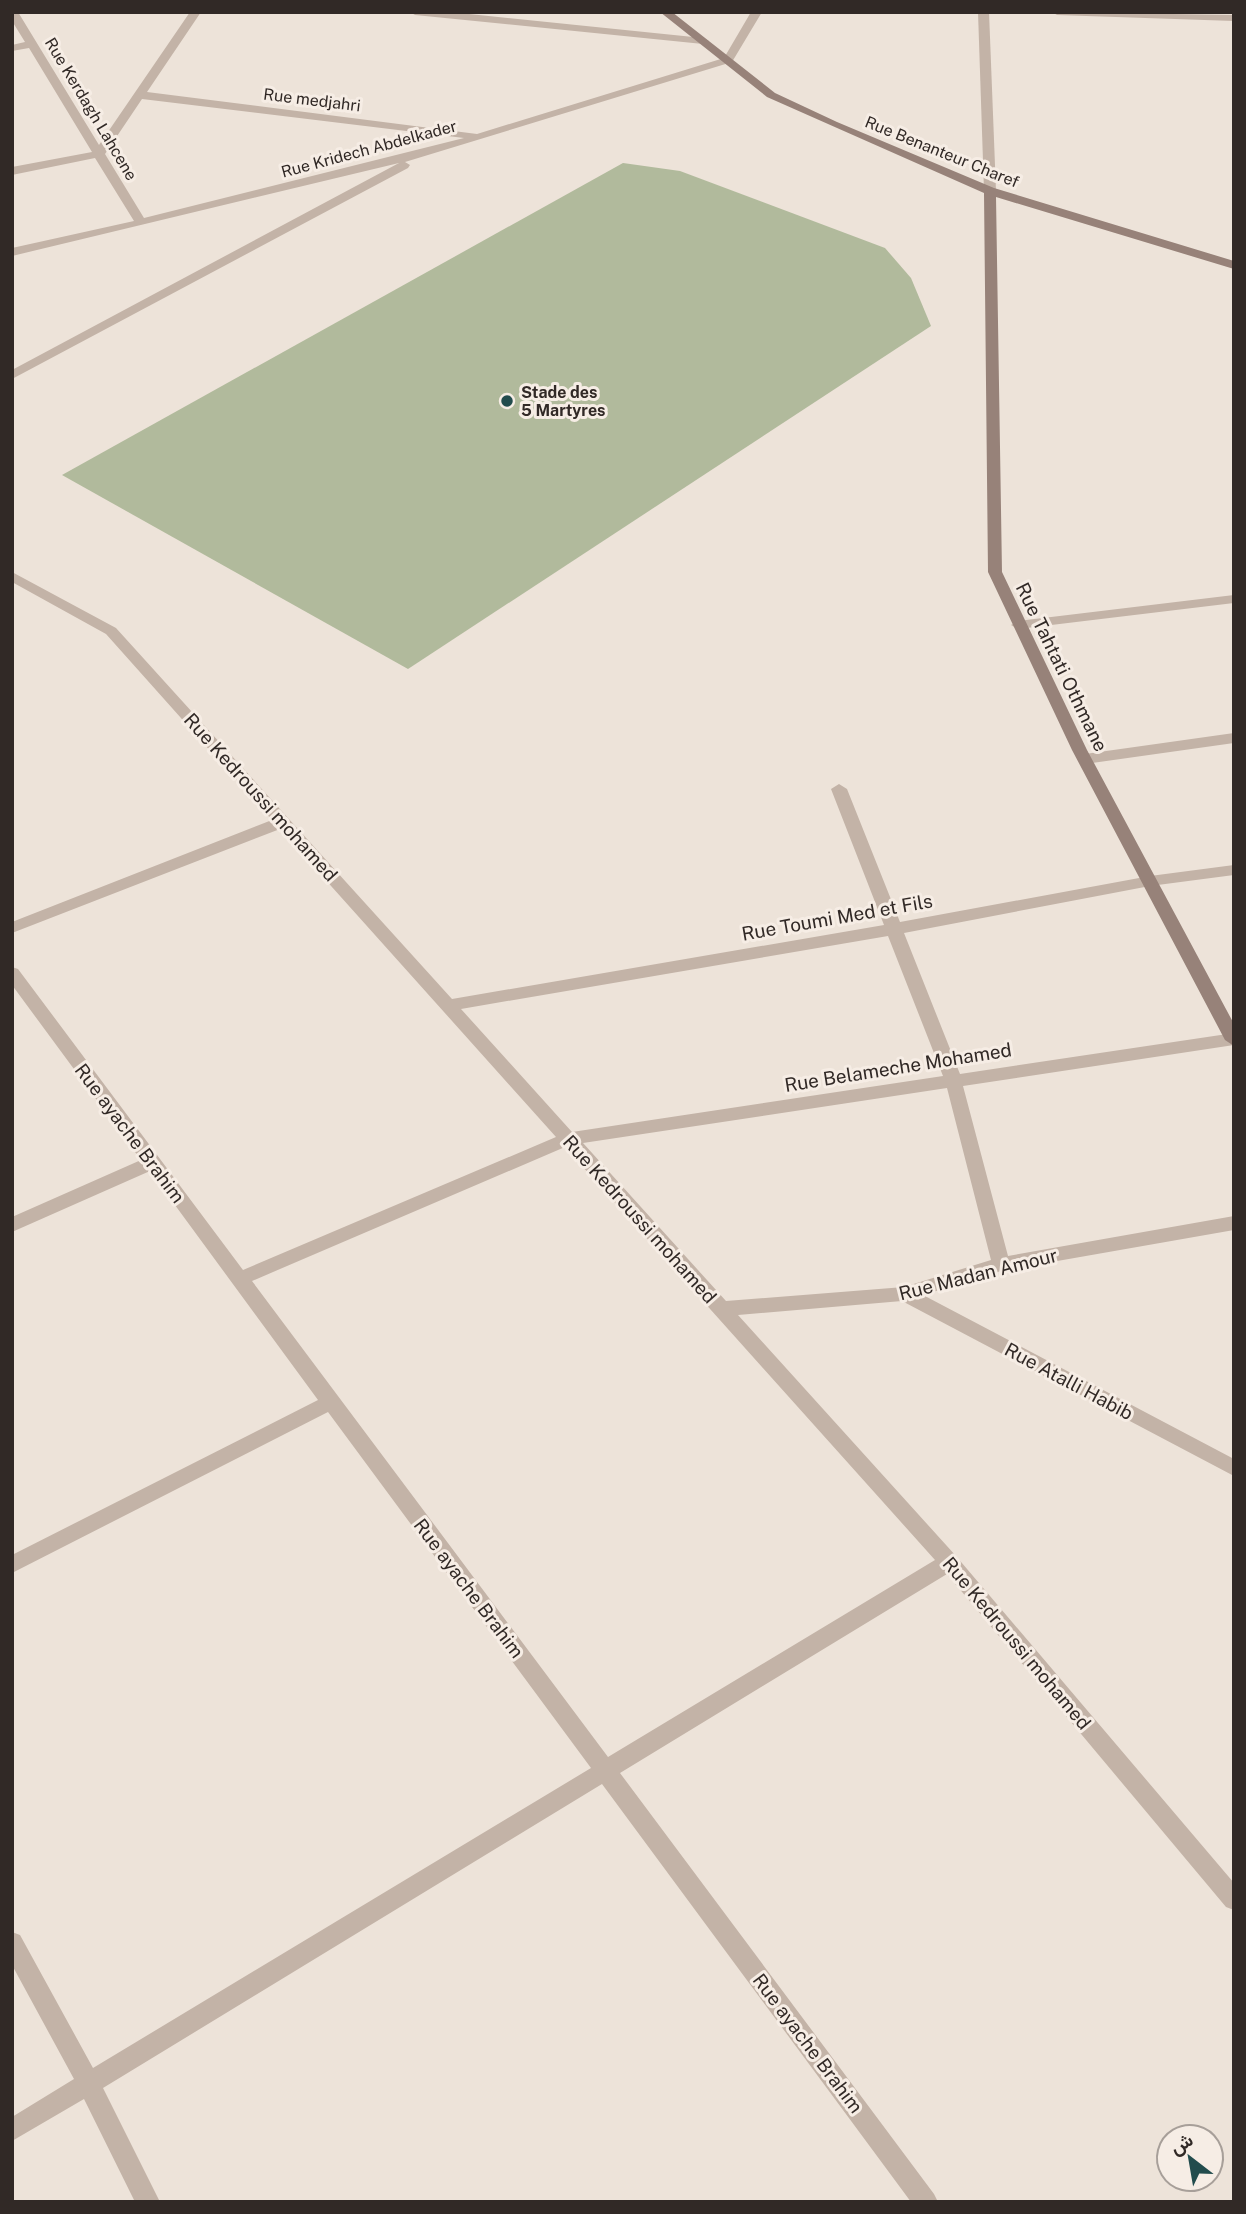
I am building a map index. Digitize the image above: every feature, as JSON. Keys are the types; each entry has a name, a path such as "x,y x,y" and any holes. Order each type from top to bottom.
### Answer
{"main road":[{"name":"Rue Benanteur Charef","path":"665,12 728,60 747,79 771,95 990,191 1234,265"},
{"name":"Rue Tahtati Othmane","path":"990,191 995,572 1018,625 1085,759 1234,1039"}],"street":[{"name":"Rue Kerdagh Lahcene","path":"12,12 141,223"},
{"path":"12,171 99,154 196,12"},
{"path":"415,12 703,41"},
{"path":"728,60 757,12"},
{"path":"983,12 990,191"},
{"path":"1057,12 1234,18"},
{"path":"12,48 33,44"},
{"name":"Rue Kridech Abdelkader","path":"12,252 429,152 728,60"},
{"name":"Rue medjahri","path":"139,95 481,136"},
{"path":"12,375 429,152"},
{"name":"Rue Kedroussi mohamed","path":"12,576 111,631 949,1562 1234,1900"},
{"path":"1018,625 1234,598"},
{"path":"1085,759 1234,738"},
{"path":"838,789 953,1079 1001,1264"},
{"path":"12,928 283,822"},
{"name":"Rue Toumi Med et Fils","path":"448,1005 894,929 1150,881 1234,870"},
{"name":"Rue ayache Brahim","path":"12,973 926,2202"},
{"name":"Rue Belameche Mohamed","path":"239,1279 568,1139 953,1079 1234,1039"},
{"path":"12,1225 152,1163"},
{"name":"Rue Madan Amour","path":"721,1309 904,1294 1001,1264 1234,1223"},
{"name":"Rue Atalli Habib","path":"904,1294 1234,1468"},
{"path":"12,1565 331,1402"},
{"path":"12,2130 949,1562"},
{"path":"12,1942 88,2082 148,2202"}],"green space":[{"name":"Stade des 5 Martyres","path":"623,163 680,171 885,248 911,278 931,326 408,669 62,475"}],"place":[{"name":"Stade des 5 Martyres","path":"507,401"}]}
